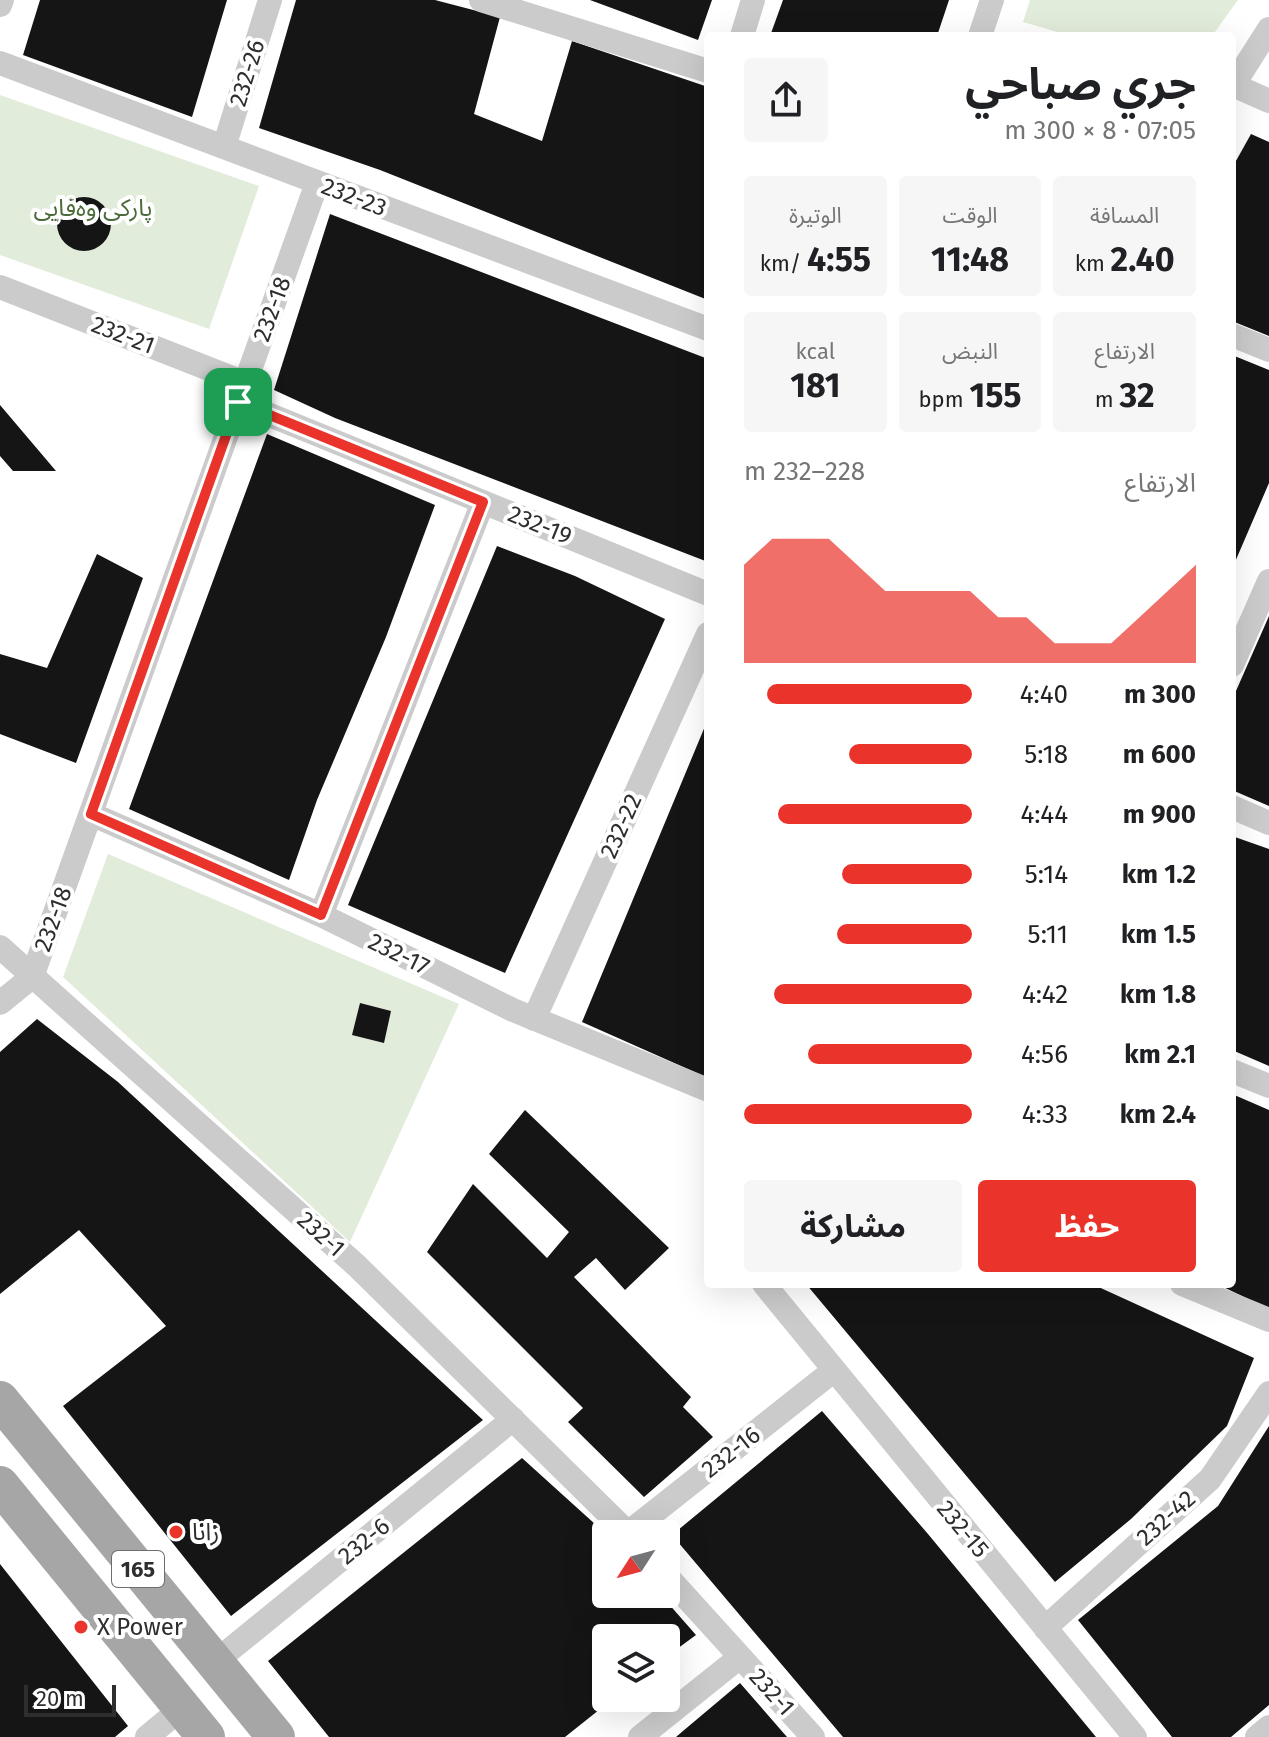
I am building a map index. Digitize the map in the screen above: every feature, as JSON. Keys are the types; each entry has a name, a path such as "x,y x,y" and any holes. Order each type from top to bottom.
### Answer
{"main road":[{"name":"165","path":"0,1400 276,1737"},
{"name":"165","path":"0,1485 206,1737"}],"street":[{"name":"232-26","path":"224,147 270,0"},
{"path":"481,0 511,4 704,70"},
{"path":"743,32 753,0"},
{"path":"981,32 992,0"},
{"path":"1236,80 1269,29"},
{"name":"232-23","path":"0,63 704,328"},
{"path":"1236,88 1269,101"},
{"name":"232-18","path":"32,977 317,183"},
{"name":"232-21","path":"0,287 242,392"},
{"path":"1236,337 1269,350"},
{"name":"232-19","path":"242,392 483,502 704,592"},
{"path":"321,915 483,502"},
{"path":"1236,656 1269,581"},
{"name":"232-22","path":"534,1019 704,643"},
{"path":"1236,809 1269,823"},
{"name":"232-17","path":"91,814 321,915 534,1019 704,1088"},
{"name":"232-1","path":"0,947 357,1266 615,1520"},
{"path":"0,1003 32,977"},
{"path":"1236,1073 1269,1086"},
{"name":"232-15","path":"767,1288 1135,1737"},
{"path":"1192,1288 1269,1320"},
{"name":"232-16","path":"647,1520 833,1371"},
{"name":"232-42","path":"1045,1628 1210,1479 1269,1393"},
{"name":"232-6","path":"215,1662 513,1419"},
{"name":"232-1","path":"680,1591 813,1737"},
{"path":"640,1737 740,1657"},
{"path":"147,1737 182,1708"},
{"path":"1257,1737 1269,1727"}],"green space":[{"path":"1030,0 1238,0 1215,32 1057,32 1023,22"},
{"name":"پارکی وەفایی","path":"0,95 259,186 209,329 0,255"},
{"path":"108,854 459,1004 350,1242 63,977"}],"building":[{"path":"40,0 227,0 192,117 23,55"},
{"path":"296,0 435,0 500,17 474,114 542,141 572,41 704,86 704,298 380,170 259,128"},
{"path":"590,0 712,0 698,40"},
{"path":"783,0 949,0 938,32 771,32"},
{"path":"1251,134 1269,142 1269,336 1236,323 1236,161"},
{"path":"84,197 103,205 111,224 103,243 84,251 65,243 57,224 65,205"},
{"path":"330,214 704,357 704,560 335,418 274,390"},
{"path":"1236,357 1269,370 1269,483 1236,560"},
{"path":"0,405 56,471 13,471 0,456"},
{"path":"267,434 435,505 386,637 317,800 289,880 129,809"},
{"path":"497,546 575,576 665,619 505,973 348,905"},
{"path":"97,554 143,578 76,763 0,734 0,654 47,668"},
{"path":"1269,616 1269,806 1236,792 1236,691"},
{"path":"704,729 704,1076 582,1022"},
{"path":"1236,837 1269,849 1269,1066 1236,1052"},
{"path":"360,1003 391,1011 384,1043 352,1035"},
{"path":"37,1019 118,1082 483,1420 231,1616 63,1406 166,1326 79,1230 0,1294 0,1052"},
{"path":"1236,1096 1269,1110 1269,1309 1225,1288 1236,1288"},
{"path":"525,1110 669,1248 625,1290 596,1258 574,1277 691,1397 683,1407 713,1437 644,1497 568,1422 583,1408 427,1252 473,1184 547,1258 569,1232 489,1154"},
{"path":"809,1288 1101,1288 1254,1358 1227,1426 1131,1519 1055,1582"},
{"path":"822,1411 1096,1737 843,1737 680,1544 680,1528"},
{"path":"1269,1426 1269,1705 1231,1737 1172,1737 1078,1620 1218,1506"},
{"path":"522,1458 592,1521 592,1608 672,1608 696,1635 680,1647 680,1624 592,1624 592,1712 596,1712 565,1737 329,1737 268,1661"},
{"path":"0,1564 128,1726 115,1737 0,1737"},
{"path":"740,1683 787,1737 676,1737 683,1731"}],"place":[{"name":"زانا","path":"176,1532"},
{"name":"X Power","path":"81,1627"}],"route":[{"path":"238,402 483,502 321,915 91,814 238,402"}]}
